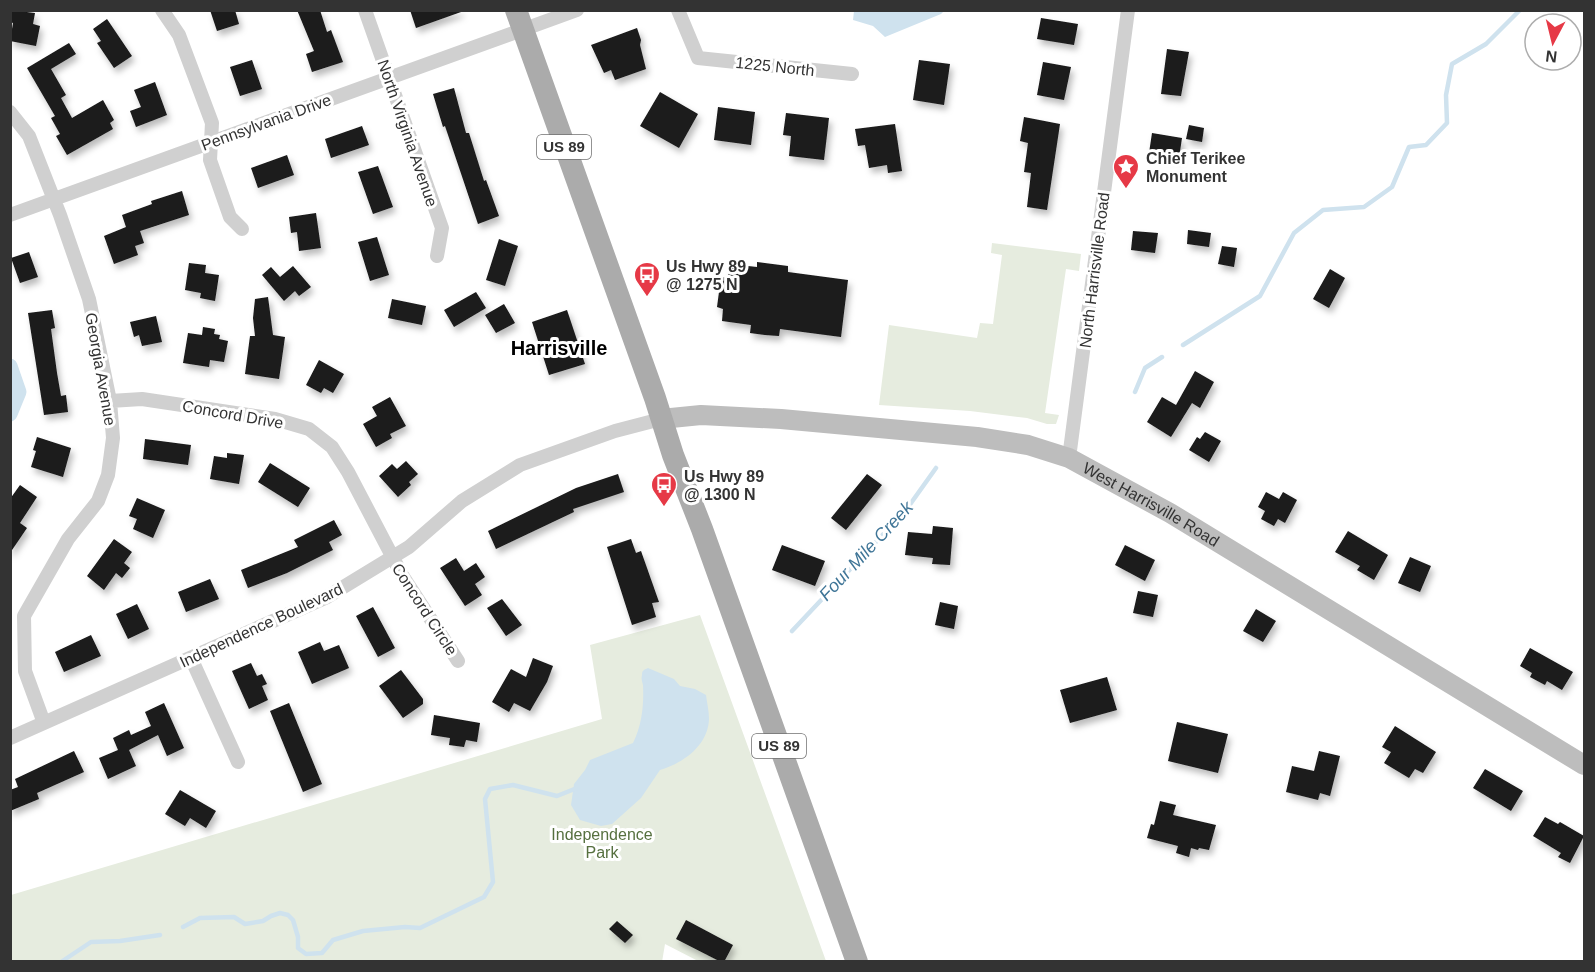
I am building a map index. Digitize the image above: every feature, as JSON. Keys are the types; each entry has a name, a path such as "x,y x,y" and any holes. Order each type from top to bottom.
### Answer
{"main road":[{"name":"US 89","path":"519,20 857,962"},
{"name":"West Harrisville Road","path":"661,419 701,415 781,419 929,432 1028,445 1069,458 1170,513 1584,765"}],"street":[{"path":"162,10 179,35 212,123 210,160 230,217 242,229"},
{"name":"North Virginia Avenue","path":"364,10 442,228 436,256"},
{"name":"Pennsylvania Drive","path":"10,215 389,78 519,20 577,10"},
{"name":"1225 North","path":"678,10 698,58 852,74"},
{"name":"North Harrisville Road","path":"1069,458 1128,10"},
{"name":"Georgia Avenue","path":"10,112 29,136 89,299 110,400 113,438 108,475 98,501 68,539 24,616 25,671 44,723"},
{"name":"Concord Drive","path":"110,400 142,399 275,418 309,429 332,447 348,472 392,558"},
{"name":"Independence Boulevard","path":"10,738 327,597 409,547 462,501 520,465 615,431 661,419"},
{"name":"Concord Circle","path":"392,558 458,661"},
{"path":"191,658 238,762"}],"green space":[{"path":"992,243 1081,254 1079,271 1066,269 1045,413 1059,415 1056,424 970,411 879,405 889,325 977,338 980,323 993,324 1002,255 991,253"},
{"name":"Independence Park","path":"700,615 826,961 698,961 665,944 662,962 11,962 11,895 602,719 590,645"}],"water":[{"path":"854,10 944,11 885,37 873,26 853,20"},
{"path":"648,668 674,679 680,686 695,689 706,695 708,729 693,752 677,763 660,770 641,798 612,824 601,826 580,820 571,805 574,784 590,760 633,743 642,715 642,673"}],"building":[{"path":"10,10 35,13 33,24 40,26 36,46 10,41 13,23 10,22"},
{"path":"210,10 235,10 239,24 217,31"},
{"path":"297,10 320,10 327,32 331,30 343,62 312,72 306,54 314,51"},
{"path":"410,10 461,10 461,12 416,28"},
{"path":"1041,18 1078,24 1074,45 1037,39"},
{"path":"107,19 132,56 114,68 97,43 101,41 93,29"},
{"path":"637,28 646,69 615,80 611,70 604,73 591,45"},
{"path":"69,43 76,54 51,69 66,95 61,98 72,118 103,100 114,120 110,123 113,129 67,155 56,136 60,134 51,118 55,116 27,68"},
{"path":"1167,49 1189,52 1181,96 1161,94"},
{"path":"252,60 262,89 240,96 230,67"},
{"path":"919,60 950,64 944,105 913,100"},
{"path":"1043,62 1071,67 1064,100 1037,95"},
{"path":"155,82 167,115 136,127 130,111 141,107 134,90"},
{"path":"454,88 466,133 469,133 484,181 486,180 499,216 478,224 433,94"},
{"path":"660,92 698,114 679,148 640,126"},
{"path":"718,107 755,112 751,145 714,140"},
{"path":"786,113 829,118 824,160 789,156 791,136 783,135"},
{"path":"1024,117 1060,124 1047,210 1027,207 1031,173 1024,172 1028,143 1020,141"},
{"path":"895,124 902,171 888,173 887,165 869,168 865,145 858,146 855,129"},
{"path":"1189,125 1204,128 1202,142 1186,139"},
{"path":"362,126 369,145 331,158 325,139"},
{"path":"1152,133 1182,138 1179,158 1149,153"},
{"path":"287,155 294,175 258,188 251,168"},
{"path":"378,166 393,207 373,214 358,172"},
{"path":"182,191 189,215 140,231 144,243 135,246 138,255 114,264 104,236 126,227 122,215 152,204 151,201"},
{"path":"316,213 321,248 299,251 297,232 291,233 289,217"},
{"path":"1188,230 1211,233 1209,247 1187,244"},
{"path":"1133,231 1158,233 1155,253 1131,250"},
{"path":"377,237 389,275 370,281 358,242"},
{"path":"499,239 518,246 505,286 486,280"},
{"path":"1222,246 1237,248 1234,267 1218,264"},
{"path":"29,252 38,277 20,283 11,258"},
{"path":"757,262 788,266 788,272 848,280 841,337 780,329 779,336 750,333 751,325 722,321 723,309 717,307 721,277 728,278 730,264 757,267"},
{"path":"189,263 206,265 205,273 219,275 215,301 200,298 201,293 185,290"},
{"path":"293,266 311,287 299,296 295,291 284,301 262,275 271,267 280,277"},
{"path":"1330,269 1345,278 1329,308 1313,299"},
{"path":"476,292 486,308 454,327 444,310"},
{"path":"268,297 273,335 285,337 279,379 245,374 250,336 255,336 253,318 255,299"},
{"path":"392,299 426,306 422,325 388,318"},
{"path":"504,304 515,323 496,333 485,315"},
{"path":"52,310 55,328 51,329 57,373 61,396 66,395 68,412 44,415 28,313"},
{"path":"567,310 585,364 549,375 532,322"},
{"path":"156,316 162,342 142,346 139,335 134,337 130,322"},
{"path":"203,327 215,329 214,334 220,335 219,339 228,341 224,362 210,360 209,367 183,363 188,333 202,335"},
{"path":"319,360 344,374 333,393 324,388 321,393 306,385"},
{"path":"1195,371 1214,382 1200,408 1192,403 1171,437 1147,422 1162,397 1176,405"},
{"path":"390,397 406,426 390,434 392,438 376,447 363,424 377,416 372,407"},
{"path":"1205,432 1221,441 1209,462 1189,450 1197,437 1200,439"},
{"path":"37,437 71,448 63,477 31,467"},
{"path":"145,439 191,445 188,465 143,459"},
{"path":"227,453 244,455 239,484 210,479 214,456 227,458"},
{"path":"406,461 418,474 409,482 411,485 398,497 379,476 392,464 397,469"},
{"path":"270,463 310,488 298,507 258,482"},
{"path":"618,474 624,492 573,509 574,512 496,549 488,531 576,488"},
{"path":"867,474 882,485 846,530 831,518"},
{"path":"20,485 37,497 20,523 27,528 10,553 10,499"},
{"path":"1266,492 1279,499 1283,492 1297,500 1285,523 1278,519 1274,526 1261,519 1265,511 1258,507"},
{"path":"137,498 165,510 153,538 133,529 137,519 129,516"},
{"path":"334,520 342,535 329,542 333,550 287,573 248,588 241,570 298,547 294,540"},
{"path":"933,526 953,528 950,565 932,564 933,558 905,555 908,532 932,534"},
{"path":"1348,531 1388,555 1374,580 1357,570 1360,566 1335,552"},
{"path":"114,539 132,552 124,563 130,568 122,578 116,573 104,590 87,576"},
{"path":"631,539 636,553 641,551 659,602 652,603 656,617 632,625 607,547"},
{"path":"782,545 825,561 815,586 772,570"},
{"path":"1125,545 1155,560 1145,581 1115,565"},
{"path":"1410,557 1431,566 1420,592 1398,583"},
{"path":"456,558 464,571 476,563 485,577 475,584 482,595 465,606 440,568"},
{"path":"210,579 219,599 186,612 178,592"},
{"path":"1138,591 1158,595 1153,617 1133,613"},
{"path":"502,599 522,625 506,636 487,608"},
{"path":"940,602 958,606 954,629 935,625"},
{"path":"137,604 149,629 128,639 116,614"},
{"path":"373,607 395,648 378,657 356,616"},
{"path":"1256,609 1276,621 1263,642 1243,631"},
{"path":"91,635 101,656 64,672 55,652"},
{"path":"320,642 324,651 339,645 349,668 312,684 298,652"},
{"path":"1530,648 1573,672 1562,690 1547,681 1545,685 1530,677 1532,673 1520,666"},
{"path":"533,658 553,666 547,682 530,711 514,703 509,712 492,702 511,669 526,677"},
{"path":"251,663 257,676 262,674 267,684 262,686 268,700 249,709 232,671"},
{"path":"401,670 423,699 423,704 403,718 379,686"},
{"path":"1107,677 1117,710 1070,723 1060,690"},
{"path":"164,703 184,748 167,756 158,735 129,750 136,766 108,779 99,758 118,750 113,738 129,730 131,735 151,726 145,712"},
{"path":"289,703 322,784 303,792 270,711"},
{"path":"434,715 480,723 477,742 466,740 464,747 449,745 450,738 431,735"},
{"path":"1177,722 1228,734 1218,773 1168,761"},
{"path":"1395,726 1436,752 1423,773 1415,769 1409,778 1384,763 1391,752 1382,747"},
{"path":"74,751 84,772 37,793 39,799 10,811 10,790 18,787 15,779"},
{"path":"1319,751 1340,756 1330,796 1320,793 1318,800 1286,792 1292,766 1314,771"},
{"path":"1485,769 1523,791 1511,811 1473,788"},
{"path":"180,790 216,811 206,828 190,818 185,826 165,814"},
{"path":"1160,801 1176,805 1173,815 1216,825 1209,850 1191,848 1189,857 1176,853 1178,846 1147,838 1151,824 1154,825"},
{"path":"1545,817 1558,824 1560,822 1584,836 1570,863 1558,857 1561,853 1533,836"},
{"path":"686,920 733,945 724,962 676,939"},
{"path":"617,921 633,935 625,943 609,929"}],"waterway":[{"name":"Four Mile Creek","path":"1183,345 1260,296 1294,233 1323,210 1364,207 1392,187 1409,147 1426,145 1447,123 1446,95 1452,64 1486,44 1520,10"},
{"name":"Four Mile Creek","path":"1135,392 1145,368 1162,357"},
{"path":"10,366 19,392 10,414"},
{"name":"Four Mile Creek","path":"792,631 906,510 936,468"},
{"name":"Four Mile Creek","path":"183,927 200,918 234,917 245,924 263,921 280,913 288,915 293,920 298,937 298,948 306,954 322,953 333,940 363,931 420,928 484,897 493,882 485,799 490,789 513,785 557,796 577,788"},
{"name":"Four Mile Creek","path":"61,962 91,942 120,941 160,935"}],"place":[{"name":"Chief Terikee Monument","path":"1126,190"},
{"name":"Us Hwy 89 @ 1275 N","path":"647,298"},
{"name":"Us Hwy 89 @ 1300 N","path":"664,508"}],"district":[{"name":"Harrisville","path":"559,348"}]}
